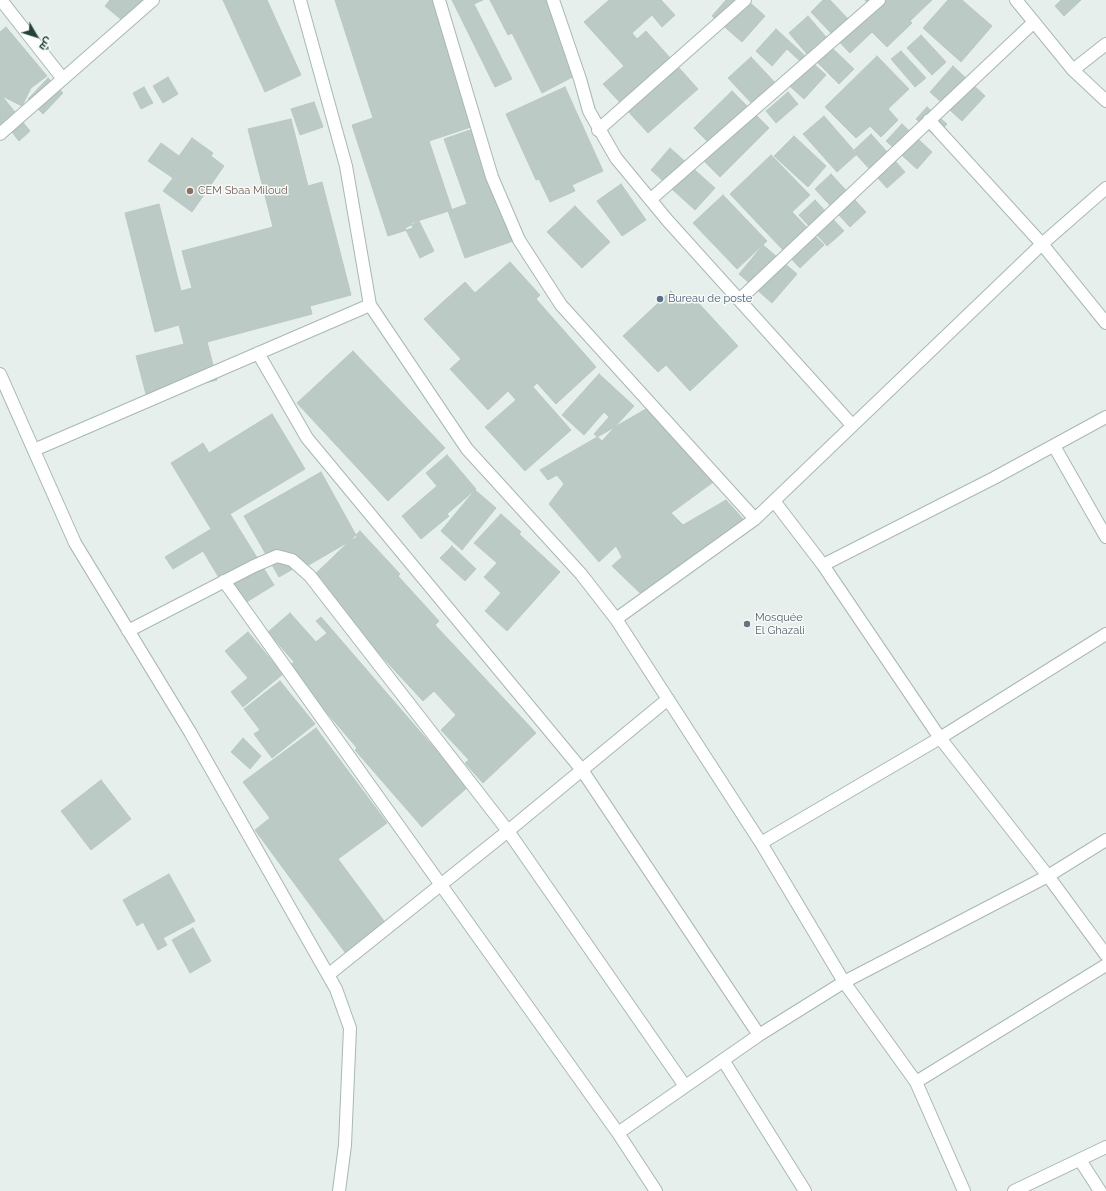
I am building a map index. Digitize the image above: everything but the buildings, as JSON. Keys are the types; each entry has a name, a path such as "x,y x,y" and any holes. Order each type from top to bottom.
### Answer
{"street":[{"path":"1,0 63,79"},
{"path":"0,134 153,0"},
{"path":"300,0 346,166 370,305 467,448 581,574 616,619 761,843 844,982 916,1082 964,1191"},
{"path":"439,0 492,177 519,240 560,305 755,519"},
{"path":"553,0 580,79 589,111 598,130 616,158 739,300 852,425"},
{"path":"598,130 745,0"},
{"path":"651,199 879,0"},
{"path":"1016,0 1073,70 1106,101"},
{"path":"739,300 1034,22"},
{"path":"1073,70 1106,44"},
{"path":"929,120 1042,244 1106,323"},
{"path":"616,619 755,519 1042,244 1106,188"},
{"path":"34,450 370,305"},
{"path":"258,353 308,438 582,770 759,1036"},
{"path":"0,374 75,543 190,732 336,989 350,1028 345,1145 339,1191"},
{"path":"823,565 994,478 1106,417"},
{"path":"1054,446 1106,537"},
{"path":"774,501 823,565 940,738 1048,876 1106,955"},
{"path":"128,631 224,581 277,556 292,560 310,576 508,831 685,1086"},
{"path":"224,581 618,1133 656,1191"},
{"path":"761,843 940,738 1106,634"},
{"path":"328,975 508,831 668,699"},
{"path":"618,1133 723,1060 844,982 1048,876 1106,840"},
{"path":"916,1082 1106,965"},
{"path":"723,1060 805,1191"},
{"path":"1014,1191 1106,1147"},
{"path":"1080,1160 1100,1191"}],"place":[{"name":"CEM Sbaa Miloud","path":"190,191"},
{"name":"Bureau de poste","path":"660,299"},
{"name":"Mosquée El Ghazali","path":"747,624"}]}
